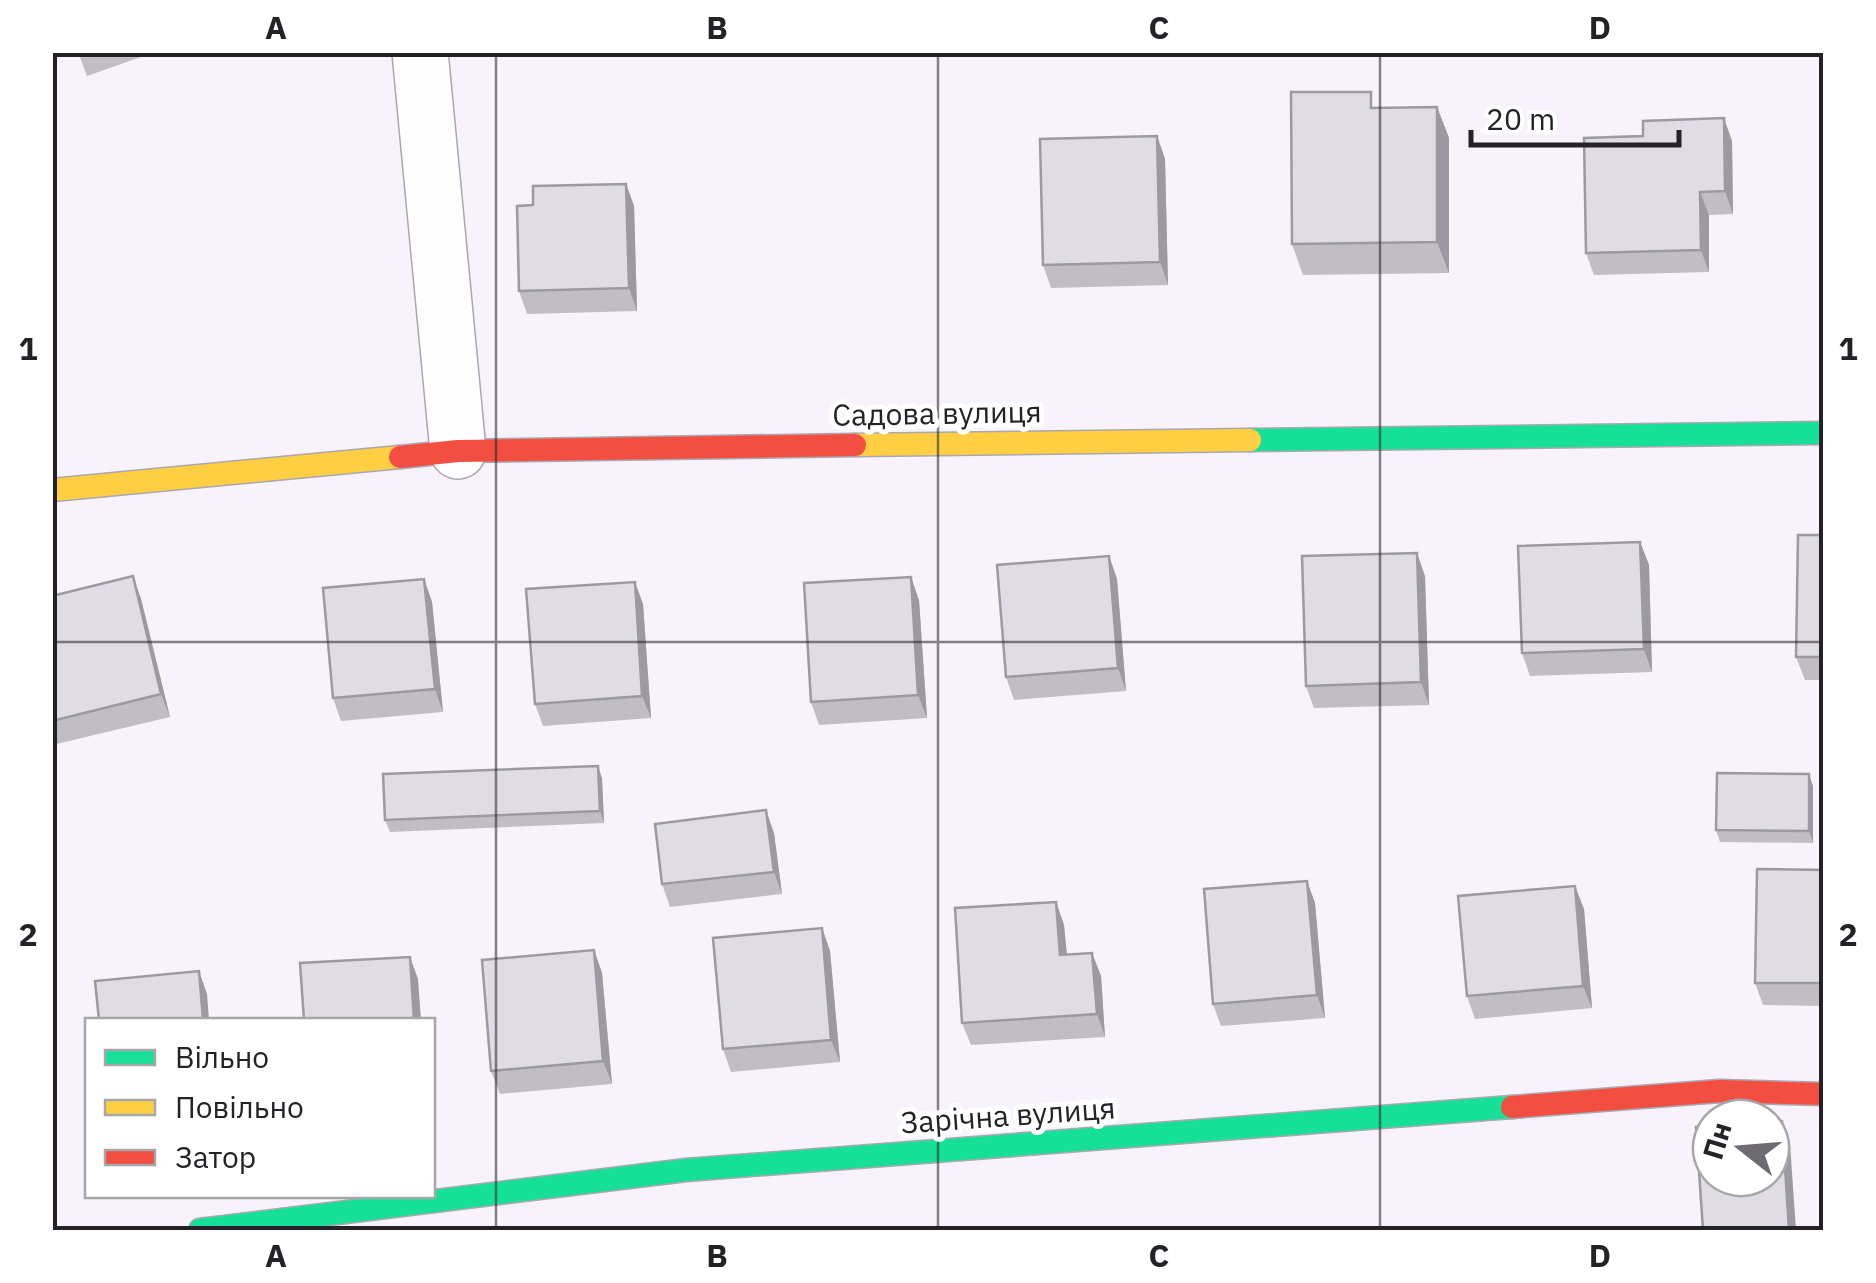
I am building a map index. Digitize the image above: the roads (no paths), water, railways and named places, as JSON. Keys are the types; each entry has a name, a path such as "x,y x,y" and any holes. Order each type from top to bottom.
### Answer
{"street":[{"path":"420,52 458,450"},
{"name":"Садова вулиця","path":"52,490 458,450 1824,433"},
{"name":"Зарічна вулиця","path":"200,1230 686,1170 1720,1091 1824,1094"}]}
